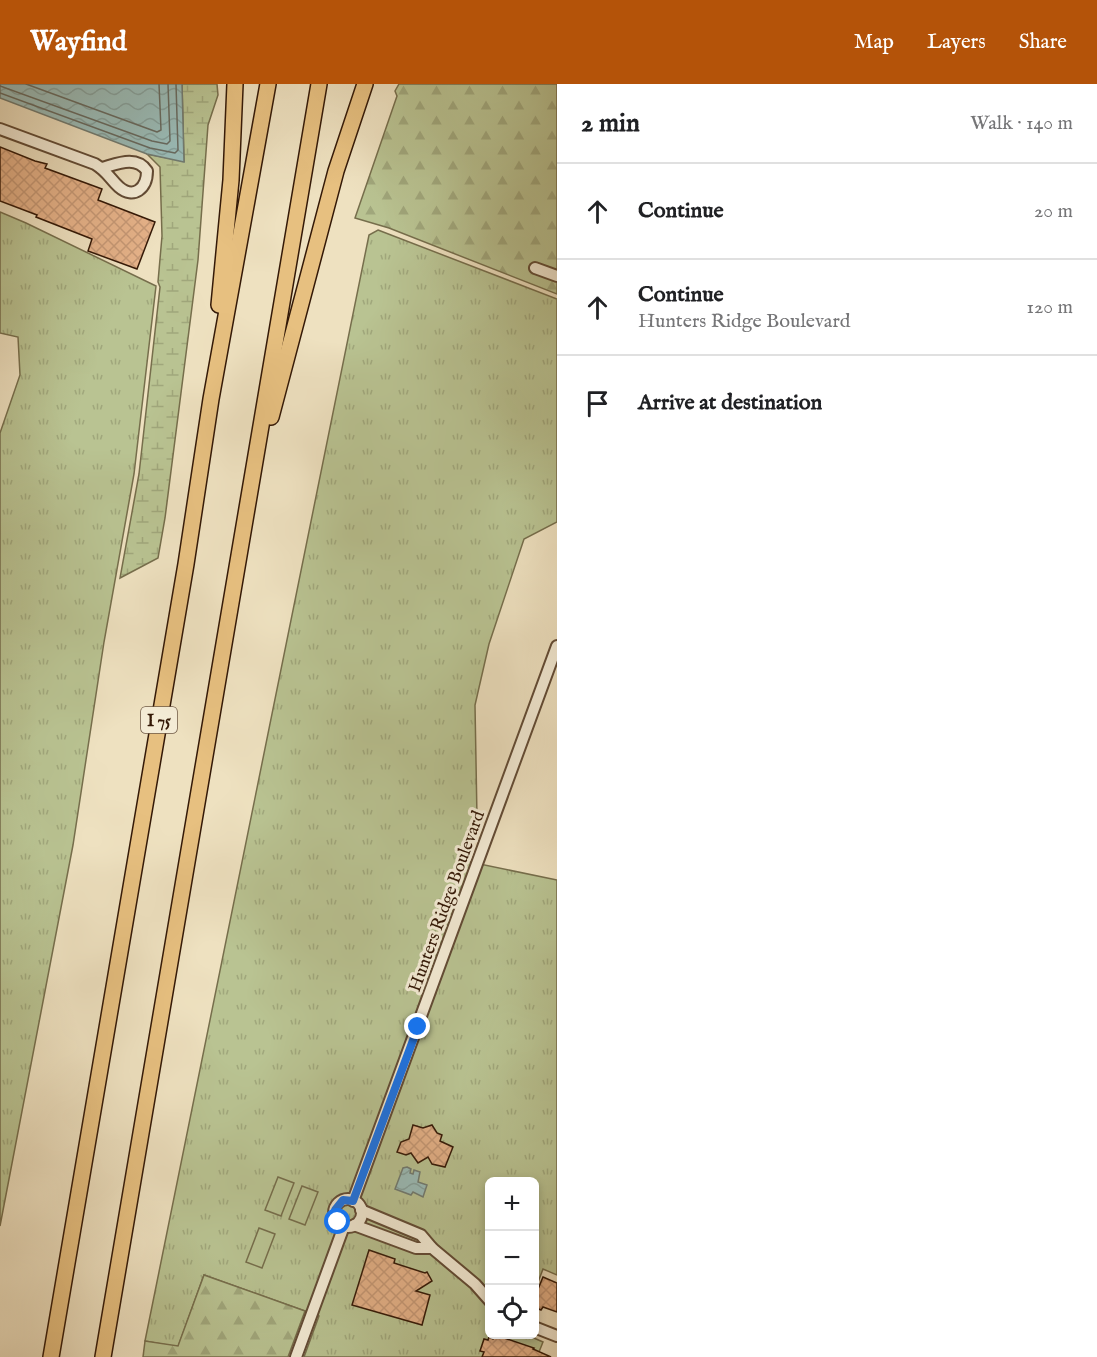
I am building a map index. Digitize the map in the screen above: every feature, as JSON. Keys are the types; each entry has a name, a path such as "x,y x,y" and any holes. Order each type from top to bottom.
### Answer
{"highway":[{"path":"211,399 231,180 235,84"},
{"name":"I 75","path":"51,1357 182,587 211,399 268,84"},
{"path":"103,1357 320,84"},
{"path":"252,477 272,413 336,171 365,84"}],"street":[{"path":"0,129 102,168"},
{"path":"535,268 557,276"},
{"name":"Hunters Ridge Boulevard","path":"353,1201 557,646"},
{"path":"432,1248 416,1248 349,1226 335,1218 335,1210 343,1200 353,1201 361,1210 422,1235 432,1248 475,1284 485,1296"},
{"path":"296,1357 349,1226 360,1219 361,1210"},
{"path":"539,1329 557,1336"}],"green space":[{"path":"182,84 217,84 218,95 208,125 198,260 158,558 120,578 139,474 160,287 158,282 162,236 160,167 147,154 184,161"},
{"path":"399,84 557,84 557,294 389,228 355,218 397,96 395,91"},
{"path":"0,212 156,286 134,474 104,642 73,845 0,1226 0,433 20,375 18,337 0,333"},
{"path":"378,230 557,299 557,522 524,539 489,644 475,705 477,818 465,861 557,880 557,1275 543,1269 539,1280 539,1177 485,1177 485,1339 536,1339 543,1342 537,1357 304,1357 319,1316 204,1275 178,1347 145,1341 369,235"},
{"path":"278,1177 294,1183 281,1216 265,1210"},
{"path":"302,1186 318,1192 305,1225 289,1219"},
{"path":"259,1228 275,1234 262,1268 246,1262"},
{"path":"204,1275 305,1311 288,1357 143,1357 145,1341 178,1346"}],"water":[{"path":"0,84 182,84 184,162 147,154 0,98"},
{"path":"403,1168 411,1169 410,1173 413,1174 414,1170 420,1172 418,1182 427,1185 423,1197 413,1192 411,1195 395,1189"}],"building":[{"path":"0,147 47,164 45,168 102,189 98,200 155,222 137,269 88,251 92,239 0,201"},
{"path":"413,1125 423,1128 432,1125 437,1133 442,1135 440,1141 453,1147 445,1167 432,1164 428,1157 418,1163 411,1153 406,1155 397,1152 401,1142 409,1139"},
{"path":"369,1250 395,1259 394,1263 427,1272 432,1281 416,1291 430,1295 422,1325 352,1305"},
{"path":"543,1277 557,1283 557,1312 543,1307 539,1309 539,1287"},
{"path":"484,1339 507,1339 534,1348 551,1357 482,1357 484,1352 480,1351"}],"route":[{"path":"338,1222 334,1214 336,1206 343,1200 353,1201 418,1027"}]}
